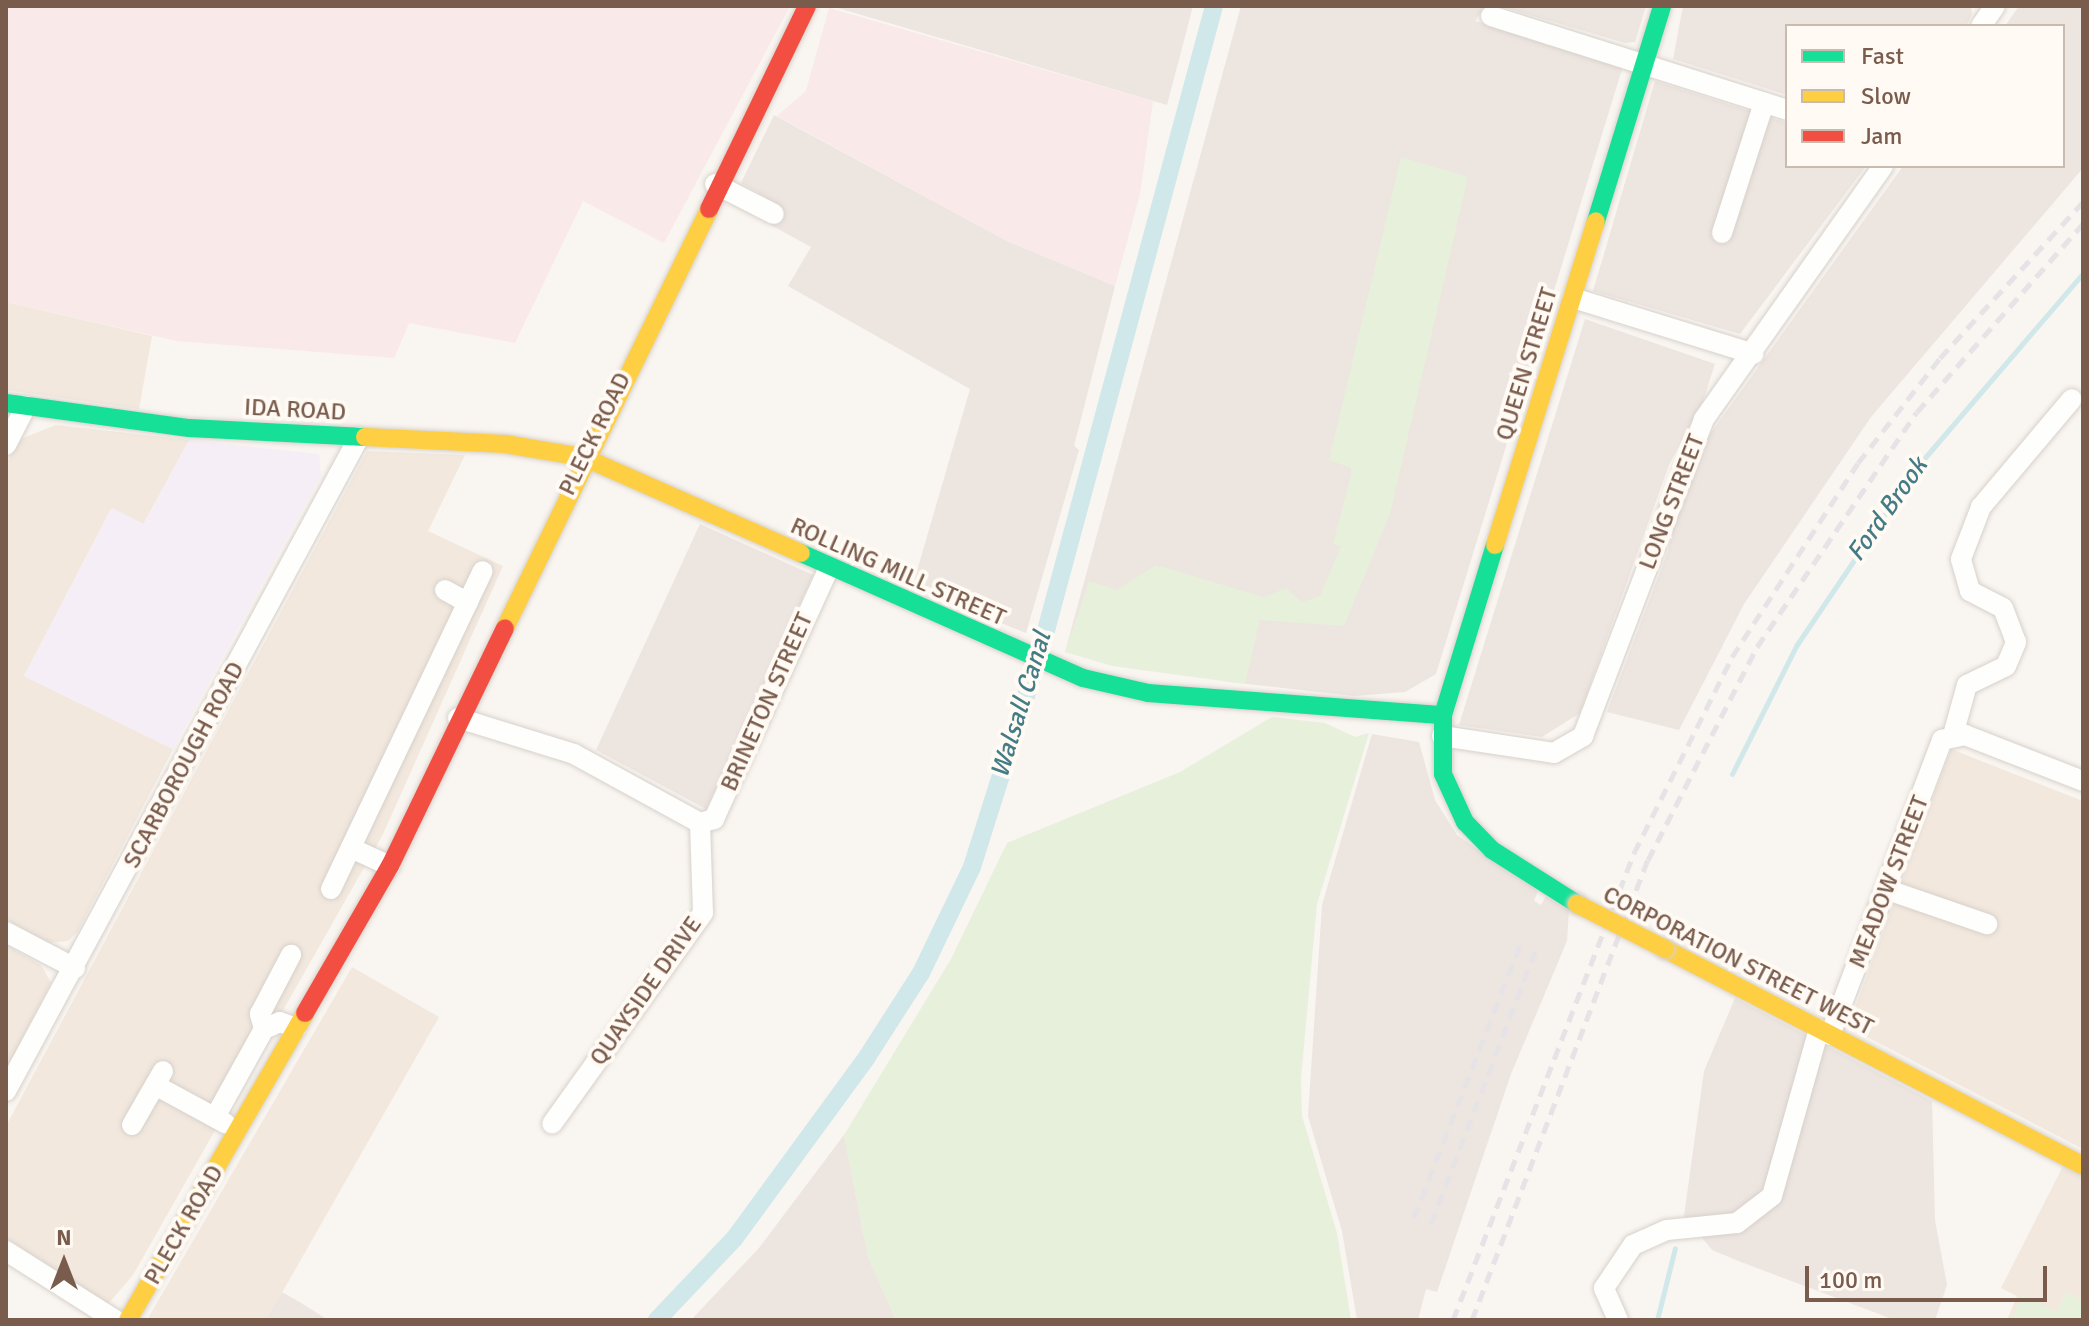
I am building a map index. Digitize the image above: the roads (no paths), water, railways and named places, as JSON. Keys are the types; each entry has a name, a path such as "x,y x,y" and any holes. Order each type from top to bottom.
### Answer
{"main road":[{"name":"PLECK ROAD","path":"128,1320 390,866 715,184 807,6"},
{"name":"QUEEN STREET","path":"1442,736 1443,715 1662,6"},
{"name":"IDA ROAD","path":"16,405 189,428 359,437 583,457"},
{"name":"ROLLING MILL STREET","path":"583,457 1064,671 1148,693 1443,715"},
{"name":"CORPORATION STREET WEST","path":"1442,736 1446,786 1465,822 1504,859 1577,904 2083,1166"}],"street":[{"path":"1982,24 1995,6"},
{"path":"1491,16 1785,109"},
{"path":"1722,233 1764,103"},
{"name":"LONG STREET","path":"1442,736 1531,752 1571,746 1597,713 1681,467 1704,419 1754,354 1882,168"},
{"path":"715,184 774,214"},
{"path":"1573,298 1754,354"},
{"name":"MEADOW STREET","path":"1618,1320 1604,1288 1633,1245 1667,1230 1737,1223 1772,1196 1824,1032 1888,890 1942,740 1953,735 1967,685 2006,666 2016,642 2003,608 1970,591 1961,559 1981,507 2072,399"},
{"path":"6,445 16,405"},
{"name":"SCARBOROUGH ROAD","path":"6,1091 359,437"},
{"name":"BRINETON STREET","path":"700,823 714,819 829,568"},
{"path":"331,889 483,571"},
{"path":"445,590 468,603"},
{"path":"458,718 574,754 700,823"},
{"path":"1953,735 2083,781"},
{"name":"QUAYSIDE DRIVE","path":"552,1124 703,913 700,823"},
{"path":"351,848 390,866"},
{"path":"1888,890 1987,924"},
{"path":"6,932 75,968"},
{"path":"264,1029 260,1014 291,955"},
{"path":"215,1117 264,1029 280,1022 296,1028"},
{"path":"132,1125 159,1078 239,1131"},
{"path":"6,1251 115,1320"}],"waterway":[{"name":"Walsall Canal","path":"657,1320 734,1239 867,1057 921,973 972,867 1044,638 1214,6"},
{"name":"Ford Brook","path":"1732,774 1796,646 1916,468 2083,273"},
{"name":"Ford Brook","path":"1657,1320 1675,1248"}],"railway":[{"path":"1453,1320 1634,853 1732,657 1858,463 1940,358 2083,202"},
{"path":"1472,1320 1648,860 1757,647 1917,412 2083,224"},
{"path":"1414,1218 1521,942"},
{"path":"1431,1224 1537,946"}]}
